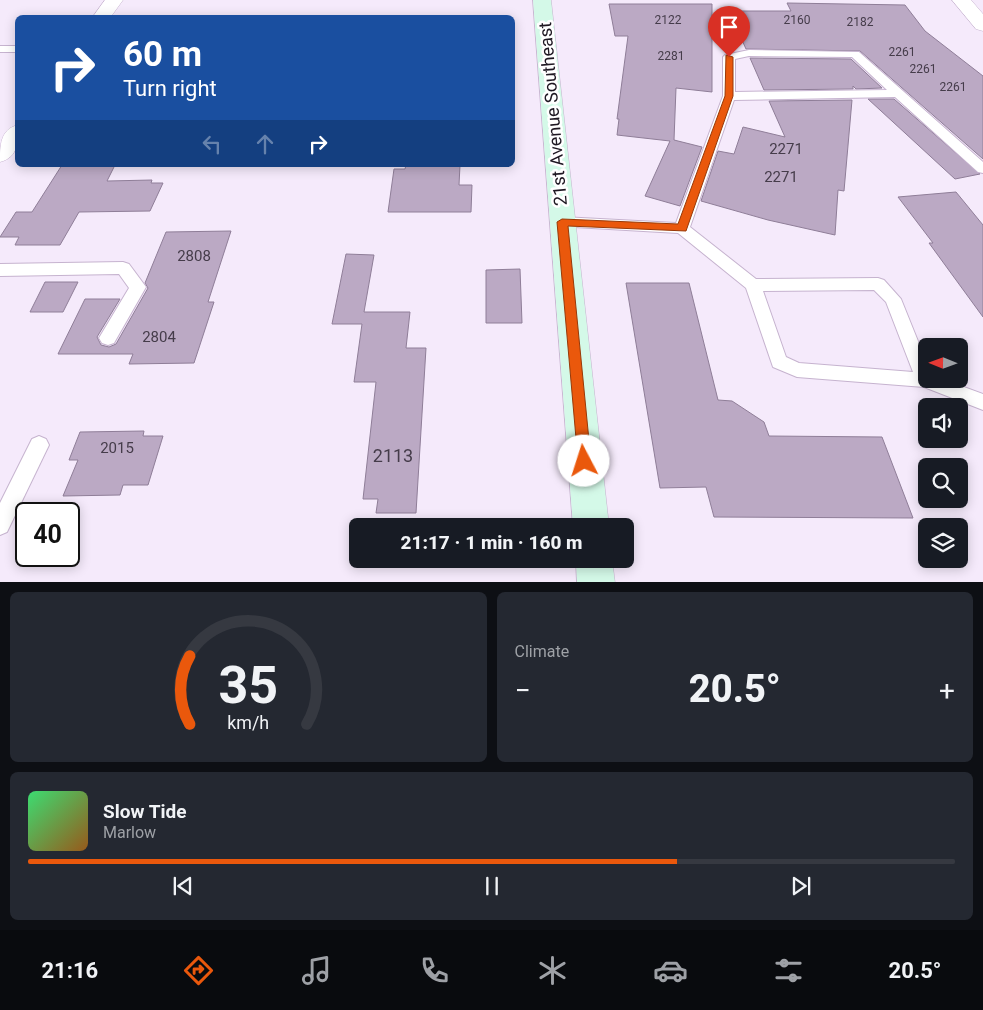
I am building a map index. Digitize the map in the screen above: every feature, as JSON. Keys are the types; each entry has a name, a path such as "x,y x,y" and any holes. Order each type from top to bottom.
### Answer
{"street":[{"path":"103,15 114,0"},
{"name":"21st Avenue Southeast","path":"542,0 589,518"},
{"path":"961,0 983,25"},
{"path":"0,155 15,135"},
{"path":"595,568 596,582"}],"lane":[{"path":"0,49 15,49"},
{"path":"682,228 729,96 729,57 749,54 855,54 983,169"},
{"path":"729,96 898,93"},
{"path":"562,222 682,228 753,285 779,362 797,370 918,379"},
{"path":"0,270 123,268 138,287 108,338"},
{"path":"753,285 878,284 893,299 918,362"},
{"path":"946,388 983,402"},
{"path":"0,525 39,445"}],"building":[{"path":"787,3 905,5 925,31 983,76 983,159 860,51 746,49 729,11 791,11"},
{"path":"609,4 712,4 712,92 676,88 674,140 702,147 680,206 645,196 670,141 617,135 619,119 617,119 628,36 615,36"},
{"path":"750,58 851,59 882,88 856,89 853,86 853,89 764,90"},
{"path":"868,99 894,99 980,174 955,179"},
{"path":"852,100 844,191 838,190 835,235 768,220 701,201 718,151 734,154 743,127 785,137 769,101"},
{"path":"61,167 114,167 107,181 152,180 151,183 163,183 150,211 79,212 60,245 15,245 19,237 0,237 16,212 32,212"},
{"path":"406,167 460,167 459,185 472,185 471,212 388,212 394,169 405,169"},
{"path":"956,192 983,225 983,317 929,243 933,243 898,197"},
{"path":"231,231 208,302 214,302 194,363 129,364 133,354 58,354 85,299 120,299 97,337 101,345 109,347 116,344 148,288 145,283 166,232"},
{"path":"346,254 374,255 364,312 410,312 406,348 426,348 416,513 376,513 378,499 363,499 376,382 354,382 362,324 332,324"},
{"path":"520,269 522,323 486,323 486,270"},
{"path":"45,282 78,282 63,312 30,312"},
{"path":"626,283 689,283 718,400 732,401 764,422 769,436 882,437 913,518 714,517 706,487 660,488"},
{"path":"144,431 143,436 163,436 148,485 123,485 120,495 63,496 78,460 69,460 80,432"}],"route":[{"path":"584,461 562,222 682,228 729,96 729,57"}]}
